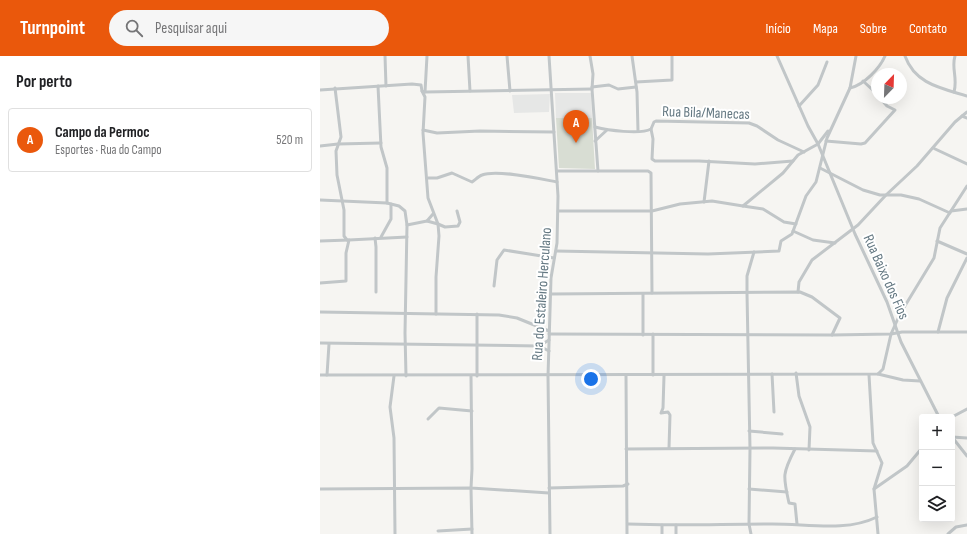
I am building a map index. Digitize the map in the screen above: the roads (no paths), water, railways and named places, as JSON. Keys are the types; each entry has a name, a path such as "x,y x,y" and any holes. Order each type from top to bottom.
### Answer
{"street":[{"path":"385,56 386,86"},
{"path":"427,56 423,130 428,178 428,198 438,224 439,236 436,277 436,314"},
{"path":"468,56 470,91"},
{"path":"507,56 510,91"},
{"name":"Rua do Estaleiro Herculano","path":"549,56 557,171 558,211 549,332 548,376 550,534"},
{"path":"590,56 593,74 592,88 598,171"},
{"path":"632,56 636,82 638,131"},
{"path":"636,82 670,80 673,78 672,56"},
{"path":"777,56 814,137 812,147"},
{"path":"743,206 783,173 793,161 804,152 818,144 841,110 850,88 856,56"},
{"path":"850,88 863,81 880,66 885,56"},
{"path":"905,56 910,66 922,80 967,96"},
{"path":"954,92 957,80 953,64 955,56"},
{"path":"799,106 819,83 827,62"},
{"path":"863,81 871,88"},
{"path":"320,90 335,88 421,85 425,92 425,98"},
{"path":"425,92 551,90 592,88 609,85 618,89 636,87"},
{"path":"378,86 381,143 386,168 391,219 381,238"},
{"path":"320,283 346,281 347,240 344,236 344,210 340,200 336,151 340,137 335,88"},
{"path":"826,141 861,144 865,143 895,110 885,104"},
{"path":"798,292 799,282 811,262 853,230 886,195 917,166 967,112"},
{"path":"962,116 967,118"},
{"name":"Rua Bila/Manecas","path":"594,126 607,130 638,131 651,130 654,122 656,121 749,123 757,126 778,140 804,152"},
{"path":"556,251 651,253 779,251 781,241 793,231 806,196 816,182 830,128"},
{"path":"423,130 429,133 480,131 554,132"},
{"path":"596,141 607,130"},
{"path":"651,130 653,139 653,161 709,161 755,164 793,161"},
{"name":"Rua Baixo dos Fios","path":"814,137 818,144 827,171 874,273 898,332 920,381 937,414"},
{"path":"320,146 381,143"},
{"path":"933,148 967,164"},
{"path":"704,202 709,161"},
{"path":"820,168 856,188 886,195 902,195 919,199 950,212 967,209"},
{"path":"557,171 650,172 652,212 652,294"},
{"path":"428,178 437,178 452,173 472,182 483,174 494,173 557,182"},
{"path":"878,374 883,369 891,334 906,302 934,258 940,228 967,186"},
{"path":"320,200 389,204 405,211 407,226 405,345 406,376"},
{"path":"558,211 652,212 680,204 716,201 735,206 763,209 784,222 796,224"},
{"path":"407,226 427,221 445,227 458,226 460,222 457,211"},
{"path":"427,221 433,214"},
{"path":"793,231 816,240 835,243"},
{"path":"340,241 344,236"},
{"path":"320,241 407,237"},
{"path":"374,238 376,247 376,292"},
{"path":"937,241 967,254"},
{"path":"959,250 967,249"},
{"path":"494,286 497,260 504,250 554,258"},
{"path":"751,534 749,524 750,449 747,276 754,252"},
{"path":"938,332 947,298 967,258"},
{"path":"551,294 583,292 652,294 798,292 812,296 840,318 832,335"},
{"path":"643,294 643,334"},
{"path":"320,312 477,314 511,316 549,332 832,335 891,334 898,332 967,332"},
{"path":"477,314 477,376"},
{"path":"653,334 653,375"},
{"path":"539,346 549,340"},
{"path":"320,343 539,346 549,351"},
{"path":"327,375 329,344"},
{"path":"320,375 664,376 748,374 878,374 890,375 903,380 920,381"},
{"path":"772,374 774,412"},
{"path":"796,374 799,396 810,427 809,450"},
{"path":"626,375 628,534"},
{"path":"869,375 873,443 882,463 874,489 878,534"},
{"path":"394,376 390,407 394,438 394,534"},
{"path":"471,376 472,534"},
{"path":"664,376 663,408 661,413 668,412 671,417 668,448"},
{"path":"428,419 439,408 472,411"},
{"path":"955,415 967,409"},
{"path":"749,431 782,434"},
{"path":"955,437 967,438"},
{"path":"955,441 967,456"},
{"path":"626,448 877,451"},
{"path":"795,449 785,470 784,480 790,504 795,504 797,524"},
{"path":"874,489 907,466 920,450"},
{"path":"549,488 623,486 628,484"},
{"path":"623,486 628,490"},
{"path":"320,489 471,488 550,493"},
{"path":"749,489 787,492"},
{"path":"628,524 797,524 823,526 858,524 877,517"},
{"path":"948,534 956,526 967,524"},
{"path":"662,525 662,534"},
{"path":"676,525 676,534"},
{"path":"438,531 472,529"}],"place":[{"name":"Campo da Permoc","path":"576,143"}]}
